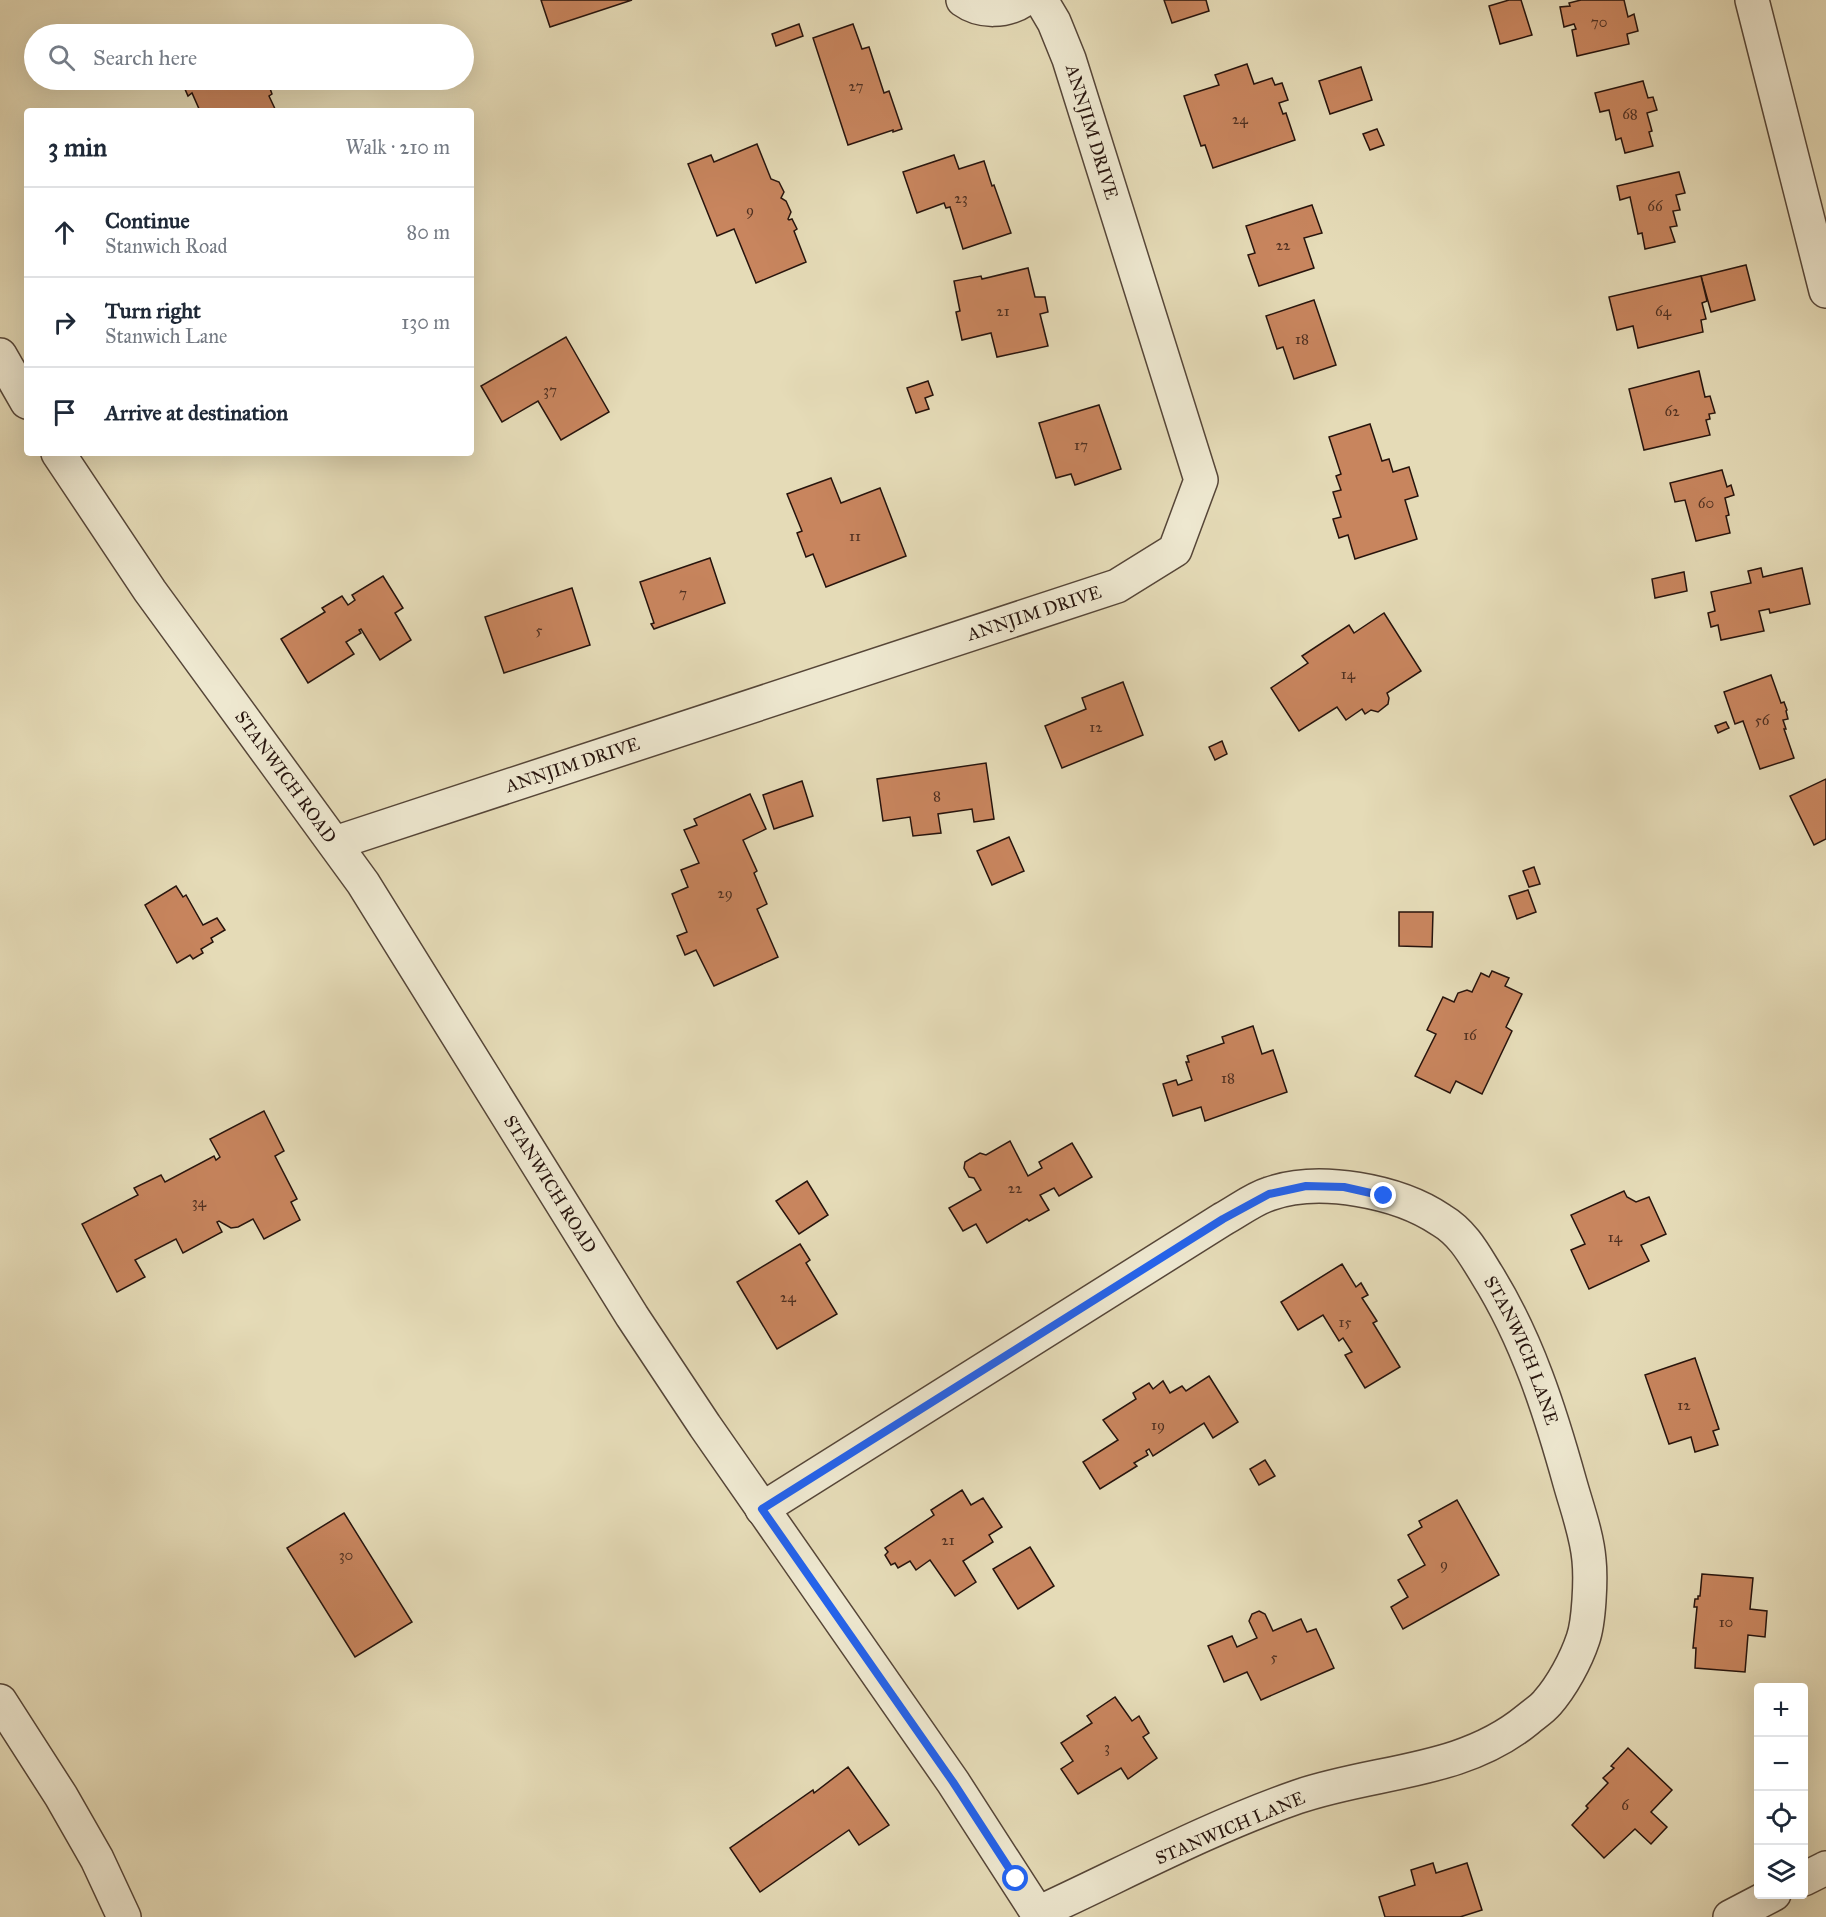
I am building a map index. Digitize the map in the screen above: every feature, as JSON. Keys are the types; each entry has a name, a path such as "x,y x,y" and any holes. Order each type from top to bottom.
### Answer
{"street":[{"path":"963,0 970,5 987,10 1005,9 1024,0"},
{"name":"ANNJIM DRIVE","path":"335,843 1117,585 1175,550 1201,480 1069,59 1054,22 1041,0"},
{"path":"1752,0 1826,291"},
{"path":"0,355 24,397"},
{"name":"STANWICH ROAD","path":"60,456 150,591 363,883 632,1316 762,1509 953,1782 1039,1915"},
{"name":"STANWICH LANE","path":"762,1509 1223,1219 1269,1194 1306,1186 1344,1187 1384,1196 1411,1204 1442,1220 1467,1242 1505,1305 1526,1350 1562,1454 1580,1520 1589,1560 1587,1606 1584,1638 1567,1674 1547,1703 1516,1728 1480,1750 1441,1764 1299,1796 1227,1825 1039,1915"},
{"path":"0,1701 61,1796 97,1859 124,1917"},
{"path":"1808,1877 1826,1868"},
{"path":"1730,1917 1764,1899"}],"building":[{"path":"541,0 632,0 550,27"},
{"path":"1164,0 1206,0 1209,11 1172,23"},
{"path":"1509,0 1521,0 1532,35 1500,44 1489,6"},
{"path":"1581,0 1624,0 1628,17 1634,14 1638,31 1627,34 1629,44 1577,56 1572,30 1576,29 1574,24 1564,27 1560,7 1570,6 1569,3"},
{"path":"799,24 803,36 776,46 772,34"},
{"path":"853,24 862,49 869,47 884,93 889,91 902,129 848,145 813,38"},
{"path":"1247,64 1254,84 1272,78 1275,85 1282,83 1288,100 1279,103 1283,114 1286,113 1295,140 1213,168 1205,145 1201,146 1184,96 1219,85 1215,75"},
{"path":"1361,67 1372,100 1330,114 1319,81"},
{"path":"1643,81 1648,98 1653,97 1657,110 1647,113 1653,146 1625,153 1621,138 1616,140 1609,110 1600,112 1595,93"},
{"path":"185,90 271,90 272,94 269,96 275,108 199,108 192,93 188,96"},
{"path":"1377,129 1384,145 1370,150 1363,134"},
{"path":"757,144 771,179 779,182 784,192 781,198 786,201 791,212 788,219 792,219 797,229 794,231 806,262 756,283 734,229 717,236 688,164 711,155 714,162"},
{"path":"954,155 959,169 984,161 1011,233 963,249 950,207 946,208 944,203 917,213 903,172"},
{"path":"1679,172 1685,193 1676,195 1680,210 1673,211 1677,226 1670,227 1675,242 1645,249 1642,233 1638,234 1630,197 1620,200 1617,186"},
{"path":"1312,205 1322,233 1304,238 1314,268 1259,286 1248,255 1255,253 1246,226"},
{"path":"1746,265 1755,300 1711,312 1701,276"},
{"path":"1028,268 1035,297 1045,297 1048,312 1040,314 1048,346 997,357 991,333 962,340 956,312 960,311 954,281 981,276 982,279"},
{"path":"1701,276 1707,301 1702,303 1706,319 1701,320 1703,332 1638,348 1633,326 1617,330 1609,297"},
{"path":"1314,300 1336,365 1294,379 1283,347 1277,349 1266,316"},
{"path":"566,337 609,412 561,440 538,401 502,422 481,386"},
{"path":"1699,371 1705,397 1710,396 1715,413 1709,414 1710,419 1706,420 1710,435 1644,450 1629,389"},
{"path":"928,381 933,395 925,398 929,409 916,413 907,388"},
{"path":"1099,405 1121,469 1075,485 1071,474 1056,478 1039,423"},
{"path":"1370,424 1382,461 1389,459 1393,472 1409,467 1418,496 1405,500 1417,539 1355,559 1348,535 1339,538 1333,519 1341,517 1333,492 1341,490 1336,476 1341,474 1329,437"},
{"path":"1722,470 1727,487 1731,485 1734,495 1725,498 1730,533 1696,541 1685,500 1675,502 1670,483"},
{"path":"831,478 841,503 880,488 906,556 826,587 813,554 806,557 797,533 802,531 787,494"},
{"path":"710,558 725,603 654,629 640,582"},
{"path":"1761,568 1763,577 1802,568 1810,604 1770,613 1769,609 1759,611 1764,631 1721,640 1718,625 1711,627 1708,613 1715,611 1711,592 1751,583 1748,571"},
{"path":"1684,572 1687,591 1655,598 1652,579"},
{"path":"383,576 403,608 395,613 411,640 380,660 361,629 359,630 361,633 346,642 354,654 308,683 281,639 325,612 322,608 342,596 348,605 355,600 352,595"},
{"path":"572,588 590,645 504,673 485,617"},
{"path":"1384,613 1421,671 1387,693 1388,704 1378,712 1371,710 1365,714 1362,709 1346,720 1337,707 1299,731 1271,688 1308,663 1302,656 1349,625 1354,633"},
{"path":"1771,675 1781,703 1784,702 1787,710 1788,719 1783,720 1786,729 1784,729 1794,758 1760,769 1743,721 1735,724 1724,692"},
{"path":"1123,682 1143,735 1062,768 1045,726 1086,709 1082,698"},
{"path":"1726,722 1729,728 1718,733 1715,726"},
{"path":"1222,741 1227,754 1215,760 1209,747"},
{"path":"986,763 994,819 974,822 972,809 938,814 941,833 913,836 910,817 883,821 877,779"},
{"path":"1826,779 1826,839 1814,845 1790,796"},
{"path":"802,781 813,816 774,829 763,795"},
{"path":"750,794 766,829 743,840 757,871 754,873 767,904 757,909 778,957 714,986 696,950 685,955 677,936 687,932 672,894 688,887 681,870 699,863 684,830 697,825 694,819"},
{"path":"1009,837 1024,871 992,885 977,851"},
{"path":"1534,867 1540,884 1529,887 1523,871"},
{"path":"176,886 183,897 186,895 203,925 217,918 225,930 211,938 213,942 201,949 203,953 193,959 190,955 177,963 145,905"},
{"path":"1528,890 1536,912 1517,919 1509,896"},
{"path":"1399,912 1433,912 1432,947 1399,946"},
{"path":"1492,971 1509,978 1505,986 1522,994 1506,1027 1512,1031 1482,1094 1456,1081 1450,1093 1415,1076 1436,1034 1427,1030 1443,997 1454,1002 1458,993 1467,990 1472,992 1481,973 1489,977"},
{"path":"1253,1026 1262,1054 1273,1050 1287,1092 1205,1121 1201,1107 1173,1116 1163,1084 1176,1080 1178,1085 1192,1080 1186,1062 1189,1062 1187,1056 1224,1043 1222,1037"},
{"path":"264,1111 284,1151 275,1156 297,1199 291,1202 300,1220 264,1239 253,1219 231,1228 219,1221 217,1222 222,1232 183,1253 176,1239 135,1260 145,1277 117,1292 82,1224 138,1195 134,1188 161,1175 165,1182 214,1156 216,1160 220,1157 210,1139"},
{"path":"1010,1141 1028,1176 1042,1168 1039,1162 1072,1143 1092,1177 1059,1196 1054,1188 1040,1195 1049,1210 1029,1221 1027,1219 987,1243 976,1224 963,1231 949,1208 981,1190 974,1178 969,1177 964,1168 965,1162 980,1153 986,1155"},
{"path":"807,1181 828,1215 799,1234 776,1201"},
{"path":"1624,1191 1627,1197 1636,1202 1649,1197 1666,1234 1641,1245 1649,1261 1589,1289 1571,1250 1585,1244 1571,1215"},
{"path":"800,1244 810,1260 806,1263 837,1314 777,1349 737,1282"},
{"path":"1342,1264 1356,1287 1361,1283 1368,1295 1362,1298 1377,1321 1373,1323 1400,1367 1365,1388 1345,1355 1352,1352 1343,1338 1339,1341 1323,1315 1298,1330 1281,1302"},
{"path":"1695,1358 1719,1429 1713,1431 1718,1445 1695,1452 1691,1437 1669,1444 1645,1375"},
{"path":"1209,1376 1238,1422 1213,1438 1204,1423 1153,1456 1149,1449 1146,1451 1148,1455 1134,1463 1137,1466 1100,1489 1083,1462 1118,1440 1103,1420 1136,1399 1133,1393 1149,1383 1153,1389 1163,1381 1170,1393 1182,1386 1186,1391"},
{"path":"1265,1460 1275,1476 1259,1485 1250,1469"},
{"path":"962,1490 971,1505 983,1498 1002,1527 989,1535 993,1542 963,1561 976,1582 955,1596 930,1560 916,1570 910,1561 898,1568 895,1563 891,1565 885,1555 888,1552 885,1548 934,1515 931,1510"},
{"path":"1457,1500 1499,1575 1403,1629 1391,1607 1408,1597 1398,1580 1425,1565 1408,1535 1422,1527 1419,1521"},
{"path":"344,1513 412,1622 355,1657 287,1548"},
{"path":"1030,1547 1054,1586 1018,1609 993,1569"},
{"path":"1702,1574 1753,1578 1750,1609 1767,1611 1765,1637 1748,1635 1745,1672 1695,1668 1696,1648 1693,1648 1697,1607 1694,1607 1695,1599 1700,1596"},
{"path":"1259,1611 1265,1614 1273,1631 1301,1619 1307,1632 1316,1629 1334,1668 1261,1700 1247,1672 1224,1682 1208,1646 1232,1636 1237,1647 1257,1638 1249,1621 1252,1614"},
{"path":"1115,1697 1132,1721 1139,1716 1149,1733 1143,1737 1157,1758 1128,1779 1121,1768 1078,1794 1061,1769 1073,1761 1061,1743 1092,1723 1087,1716"},
{"path":"1628,1748 1672,1790 1651,1812 1667,1827 1651,1844 1635,1829 1604,1858 1572,1825 1608,1783 1603,1778 1614,1768 1611,1766"},
{"path":"848,1767 889,1825 859,1845 849,1830 760,1892 730,1848 813,1790 814,1793"},
{"path":"1433,1863 1436,1873 1467,1863 1482,1910 1460,1917 1385,1917 1379,1897 1415,1885 1411,1870"}],"route":[{"path":"1016,1879 953,1782 762,1509 1223,1219 1269,1194 1306,1186 1344,1187 1384,1196"}]}
